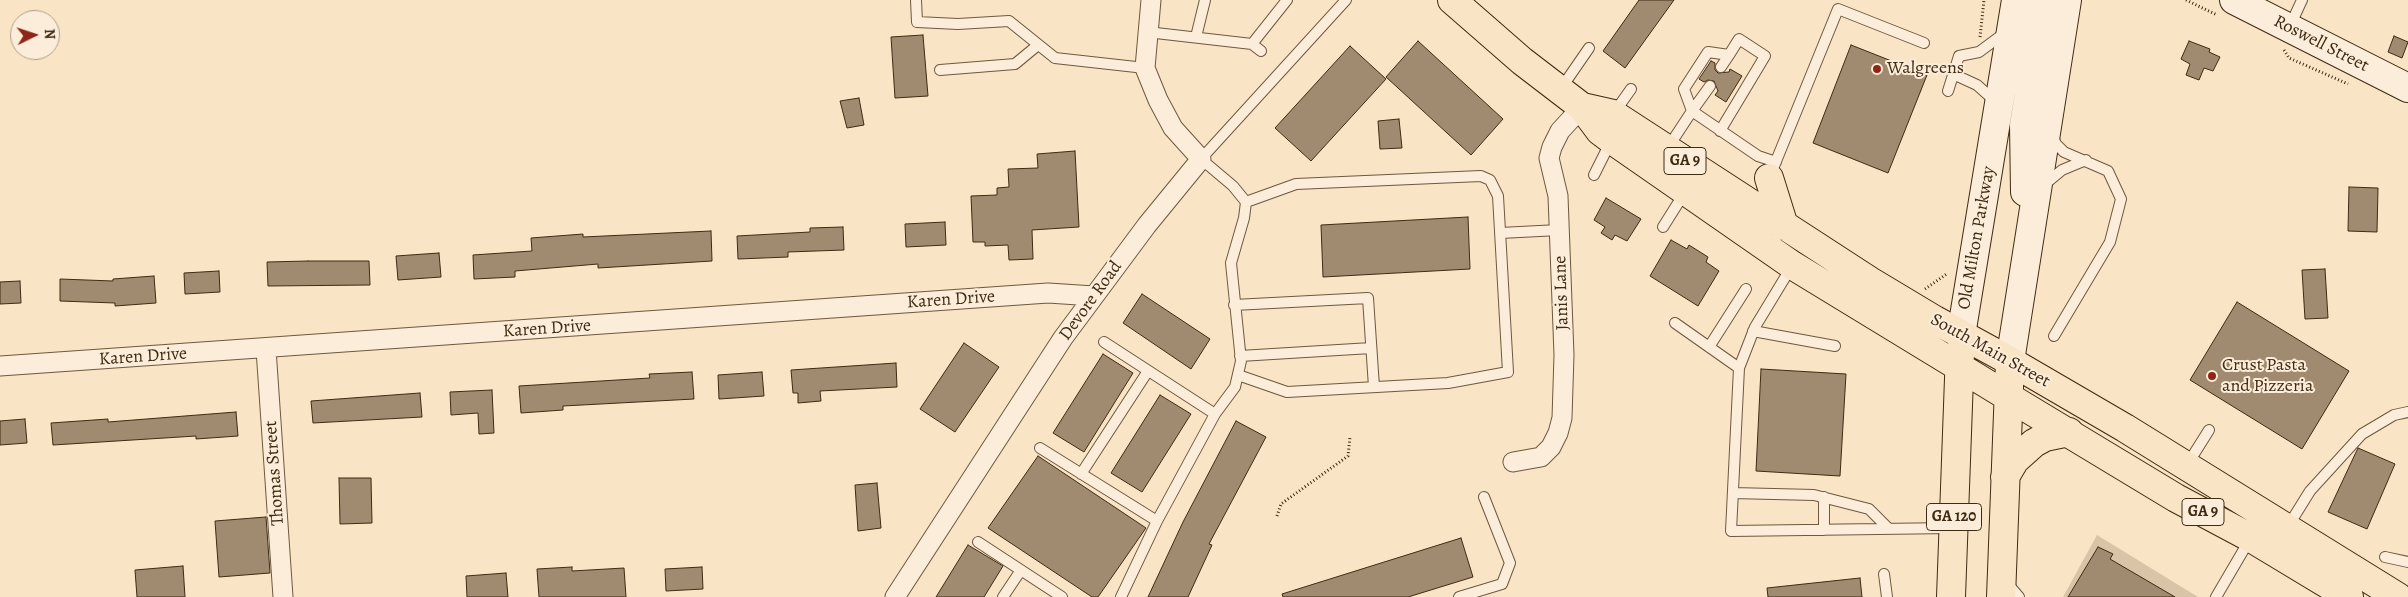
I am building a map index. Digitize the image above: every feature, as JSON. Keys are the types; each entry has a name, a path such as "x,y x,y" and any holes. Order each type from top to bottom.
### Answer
{"main road":[{"name":"South Main Street","path":"1452,0 1490,34 1582,107 1600,131 1612,127 1667,150 1870,281 1961,335 2010,361 2186,466 2398,597"},
{"name":"Old Milton Parkway","path":"1951,597 1961,335 2016,0"},
{"path":"2034,205 2023,180 2023,133 2044,0"},
{"path":"2010,361 2067,0"},
{"name":"Roswell Street","path":"2234,0 2408,88"},
{"name":"South Main Street","path":"1612,127 1685,192 1792,265 2176,498 2251,538 2343,593"},
{"path":"1773,170 1784,226"},
{"name":"GA 120","path":"2008,590 2005,477 2010,361"},
{"path":"2005,477 2015,460 2034,443 2050,436 2069,432"},
{"path":"2343,593 2357,588 2372,597"}],"street":[{"path":"1151,0 1145,68 1158,100 1173,128 1202,159"},
{"name":"Janis Lane","path":"1513,462 1541,458 1555,440 1562,418 1564,355 1558,196 1549,158 1560,131 1582,107"},
{"name":"Devore Road","path":"895,597 1063,338 1147,225 1202,159"},
{"name":"Karen Drive","path":"0,366 266,349 1048,292 1094,296"},
{"name":"Thomas Street","path":"266,349 283,597"}],"lane":[{"path":"916,0 917,22 958,24 1009,21 1055,58 1145,68"},
{"path":"1196,37 1205,0"},
{"path":"1147,32 1196,37 1257,48 1287,0"},
{"path":"1121,597 1157,521 1215,414 1235,387 1238,375 1240,356 1231,263 1244,218 1246,202 1233,186 1202,159 1346,0"},
{"path":"2289,27 2302,0"},
{"path":"1754,206 1773,170 1838,9 1924,43"},
{"path":"1948,91 1959,56 1979,52 2011,29"},
{"path":"1720,130 1765,56 1739,40 1721,67"},
{"path":"940,70 1015,64 1038,45"},
{"path":"1560,90 1589,48"},
{"path":"1729,55 1708,52 1684,89 1692,112 1758,156 1773,170"},
{"path":"1953,74 1985,90 1998,105"},
{"path":"1667,150 1710,86"},
{"path":"1594,175 1612,127 1631,89"},
{"path":"2047,124 2056,144 2064,152 2108,171 2121,199 2110,242 2054,336"},
{"path":"2034,205 2054,175 2086,160"},
{"path":"1238,375 1287,392 1448,383 1508,372 1498,196 1490,180 1481,176 1296,184 1246,202"},
{"path":"1663,227 1685,192"},
{"path":"1500,233 1559,230"},
{"path":"1792,265 1753,331 1739,368 1730,531 1953,528"},
{"path":"1710,347 1746,289"},
{"path":"1234,305 1368,298 1374,387"},
{"path":"1675,323 1739,368"},
{"path":"1753,331 1835,346"},
{"path":"1104,342 1215,414"},
{"path":"1240,356 1371,348"},
{"path":"1081,474 1148,371"},
{"path":"2286,529 2310,491 2362,434 2394,415 2408,412"},
{"path":"2186,466 2209,430"},
{"path":"1040,448 1157,521"},
{"path":"1733,492 1824,497 1869,509 1889,529"},
{"path":"1824,497 1824,530"},
{"path":"1459,597 1502,584 1510,563 1484,498"},
{"path":"2219,592 2251,538"},
{"path":"978,542 1057,595"},
{"path":"2385,556 2408,562"},
{"path":"1003,597 1021,570"},
{"path":"1884,574 1886,597"}],"path":[{"path":"1979,52 1984,0"},
{"path":"1917,288 1926,289 1949,272"},
{"path":"1277,516 1281,504 1348,456 1350,437"}],"shaded area":[{"path":"2097,535 2198,597 2063,597"}],"building":[{"path":"1639,0 1674,0 1625,68 1603,51"},
{"path":"923,35 928,96 895,98 891,37"},
{"path":"2394,36 2408,42 2402,58 2388,52"},
{"path":"1418,41 1503,119 1471,155 1386,77"},
{"path":"2189,41 2210,49 2209,52 2220,57 2213,71 2204,68 2199,80 2186,75 2190,64 2181,59"},
{"name":"Walgreens","path":"1851,45 1927,75 1888,173 1813,143"},
{"path":"1350,46 1386,79 1311,161 1275,128"},
{"path":"1711,61 1715,63 1715,70 1718,73 1729,72 1730,69 1742,76 1726,102 1715,95 1718,91 1714,81 1708,80 1704,82 1699,79"},
{"path":"859,98 864,125 847,128 840,101"},
{"path":"1399,119 1402,148 1380,149 1378,121"},
{"path":"1075,151 1079,227 1032,230 1033,259 1009,260 1008,245 985,246 985,242 973,242 971,196 997,195 997,188 1009,187 1008,169 1038,168 1037,154"},
{"path":"2349,187 2378,188 2377,232 2348,231"},
{"path":"1606,198 1641,219 1627,241 1615,235 1612,240 1601,233 1605,227 1594,220"},
{"path":"1468,217 1470,269 1323,277 1321,225"},
{"path":"945,222 946,245 906,247 905,224"},
{"path":"843,227 844,250 788,252 788,257 738,259 737,236 810,232 810,228"},
{"path":"711,231 712,261 598,268 598,264 515,271 515,277 474,279 473,255 532,251 531,238 583,234 583,237"},
{"path":"1671,240 1687,249 1689,245 1708,257 1706,262 1719,271 1698,306 1650,276"},
{"path":"439,253 441,277 398,280 396,256"},
{"path":"369,261 370,285 268,286 267,262"},
{"path":"2325,269 2328,318 2305,319 2302,270"},
{"path":"219,271 220,292 185,294 184,273"},
{"path":"154,276 156,303 115,306 115,303 60,301 60,279 113,281 113,279"},
{"path":"20,281 21,303 0,304 0,282"},
{"path":"1142,294 1210,339 1191,369 1123,323"},
{"path":"2237,302 2349,371 2302,449 2190,380"},
{"path":"964,343 999,367 955,432 920,409"},
{"path":"1103,354 1133,373 1084,452 1053,433"},
{"path":"896,363 897,387 820,391 821,401 798,403 798,393 793,393 791,370"},
{"path":"1761,369 1846,374 1840,476 1756,471"},
{"path":"692,372 694,399 563,406 563,410 521,413 519,386 650,378 649,374"},
{"path":"762,372 764,396 719,399 718,375"},
{"path":"492,390 494,433 479,434 478,413 451,415 450,392"},
{"path":"420,393 422,417 313,423 311,401"},
{"path":"1160,395 1191,414 1142,492 1111,473"},
{"path":"236,412 238,436 196,439 196,436 53,445 51,423 108,419 108,422"},
{"path":"25,419 27,443 0,445 0,421"},
{"path":"1236,421 1266,437 1209,544 1212,545 1188,597 1148,597 1183,522"},
{"path":"2358,448 2395,464 2367,529 2328,512"},
{"path":"1038,456 1146,528 1098,597 1092,597 988,528"},
{"path":"339,478 371,478 372,523 340,524"},
{"path":"877,483 881,528 858,531 855,485"},
{"path":"266,517 270,573 219,577 215,521"},
{"path":"1461,538 1473,577 1408,597 1283,597 1282,594"},
{"path":"968,545 1003,566 984,597 936,597"},
{"path":"2098,547 2113,554 2110,559 2175,597 2068,597"},
{"path":"183,566 185,597 137,597 135,570"},
{"path":"572,567 572,571 624,568 626,597 539,597 537,569"},
{"path":"702,567 703,589 666,591 665,569"},
{"path":"506,573 508,597 467,597 466,576"},
{"path":"1860,578 1862,597 1768,597 1767,588"}],"place":[{"name":"Walgreens","path":"1877,69"},
{"name":"Crust Pasta and Pizzeria","path":"2212,376"}]}
